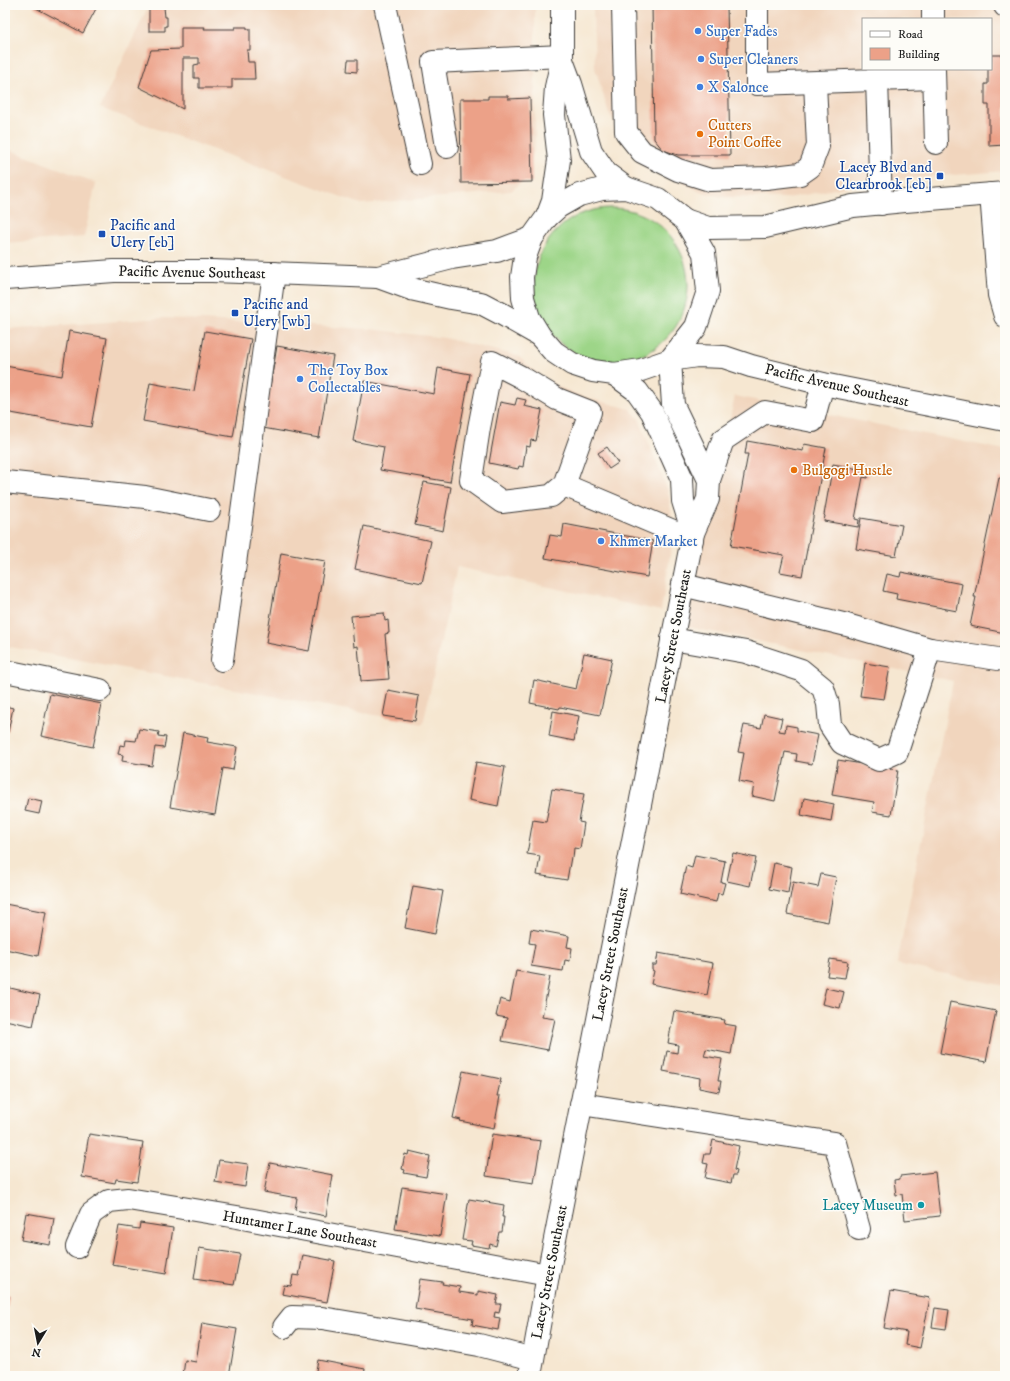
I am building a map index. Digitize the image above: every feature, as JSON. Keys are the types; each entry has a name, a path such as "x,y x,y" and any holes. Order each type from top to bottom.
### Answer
{"street":[{"path":"385,5 420,164"},
{"path":"547,217 553,201 559,160 554,115 556,87 562,58 562,5"},
{"path":"622,5 626,132 642,152 678,170 710,180 766,178 800,174 810,167 818,146 815,83"},
{"path":"757,5 757,84 877,80 934,74 936,143"},
{"path":"933,5 933,18"},
{"path":"447,147 433,62 562,58"},
{"path":"562,58 591,151 606,173 626,188 658,199 685,220 708,228 766,227 853,206 998,194 999,295 1005,316"},
{"path":"877,80 881,204"},
{"path":"614,374 593,371 572,364 554,352 540,336 529,318 523,298 522,277 525,257 532,238 547,217 558,207 579,195 602,189 626,188"},
{"path":"670,360 696,327 708,291 704,253 685,220"},
{"name":"Pacific Avenue Southeast","path":"5,279 114,271 212,271 378,277 452,258 497,251 532,238"},
{"path":"222,660 274,274"},
{"name":"Pacific Avenue Southeast","path":"378,277 411,289 481,304 502,314 540,336"},
{"name":"Pacific Avenue Southeast","path":"614,374 641,370 670,360 697,356 724,357 751,366 823,384 1005,420"},
{"name":"Lacey Street Southeast","path":"531,1368 672,639 693,536 708,499 709,480 673,405 670,360"},
{"path":"492,362 521,377 557,399 590,412 564,485 551,496 502,502 471,480 479,428 492,362"},
{"name":"Lacey Street Southeast","path":"614,374 637,391 652,412 682,479 683,501 693,536"},
{"path":"709,480 723,440 766,412 813,421 823,384"},
{"path":"5,482 144,497 209,510"},
{"path":"564,485 693,536"},
{"path":"683,585 847,625 930,649 1005,660"},
{"path":"672,639 746,652 801,670 823,688 828,704 830,725 842,743 879,760 897,752 930,649"},
{"path":"5,671 100,690"},
{"path":"581,1104 835,1143 860,1229"},
{"name":"Huntamer Lane Southeast","path":"77,1246 91,1214 109,1202 128,1199 548,1275"},
{"path":"284,1327 292,1317 322,1318 479,1345 531,1368"}],"shaded area":[{"path":"149,5 535,5 535,146 527,178 511,191 361,204 100,108"},
{"path":"593,5 1005,5 1005,171 876,181 788,198 722,197 698,191 631,146 609,113 595,68"},
{"path":"5,148 96,183 84,237 5,243"},
{"path":"164,318 369,329 445,338 518,356 545,381 581,396 630,409 639,419 668,491 674,531 661,611 457,567 423,724 5,646 5,329"},
{"path":"735,396 1005,450 1005,986 897,964 953,681 684,626"}],"green space":[{"path":"603,208 619,208 641,214 666,230 682,255 687,270 687,300 682,315 666,340 654,349 633,359 619,362 603,362 589,359 575,353 562,345 551,334 537,307 534,293 534,277 537,263 543,249 551,236 562,225 589,211"}],"building":[{"path":"35,5 98,5 83,33 34,7"},
{"path":"652,5 727,5 730,155 678,155 663,150 654,139"},
{"path":"164,7 165,17 167,17 167,26 165,26 165,31 149,31 149,8"},
{"path":"181,27 235,29 235,27 247,27 247,29 250,29 250,50 247,50 248,62 254,62 255,79 232,79 232,88 199,88 199,78 194,78 194,65 199,64 199,58 183,58 183,109 139,87 151,50 181,49"},
{"path":"992,55 1005,55 1005,145 989,146 989,105 985,105 985,84 988,84 988,70 992,70"},
{"path":"348,60 357,60 357,72 347,71"},
{"path":"488,96 508,96 508,99 530,98 532,182 461,183 460,99 488,99"},
{"path":"69,331 107,338 91,427 5,412 5,366 62,376"},
{"path":"205,331 251,339 233,437 143,421 150,383 194,391"},
{"name":"The Toy Box Collectables","path":"277,346 333,356 319,438 263,428"},
{"path":"438,368 470,374 450,482 380,470 384,447 353,441 364,381 434,394"},
{"path":"517,398 526,400 524,406 542,410 536,441 531,440 530,447 526,446 523,467 519,466 518,469 489,463 500,402 515,405"},
{"path":"747,441 803,451 804,444 826,448 802,576 780,572 784,555 731,546 748,454 745,454"},
{"path":"607,447 618,463 609,469 598,453"},
{"path":"833,464 869,471 868,478 863,477 855,519 859,520 858,527 824,521"},
{"path":"999,478 1005,479 1005,633 970,626 976,597 974,597"},
{"path":"424,482 451,487 443,531 415,525"},
{"path":"861,518 902,525 896,556 856,549"},
{"path":"564,524 653,541 647,577 545,558 550,535 562,537"},
{"path":"364,526 431,541 422,583 355,569"},
{"path":"281,553 325,561 309,651 266,643"},
{"path":"901,572 962,584 957,611 896,599 897,594 883,591 887,574 900,577"},
{"path":"384,613 385,621 388,620 389,633 385,634 389,679 361,681 358,646 354,647 351,616"},
{"path":"584,653 612,659 600,715 530,703 534,680 576,689"},
{"path":"865,663 890,667 884,699 860,696"},
{"path":"388,690 419,696 415,721 383,716"},
{"path":"50,694 102,704 93,747 41,736"},
{"path":"5,706 13,708 8,732 5,732"},
{"path":"553,711 579,716 574,741 549,736"},
{"path":"764,714 782,718 779,731 785,732 786,725 797,727 797,731 818,735 812,764 796,761 797,754 785,752 775,801 752,796 754,784 739,781 744,753 738,752 744,725 761,728"},
{"path":"139,729 159,732 158,736 166,737 164,748 155,747 152,766 122,761 123,755 118,754 120,745 125,746 126,740 136,741"},
{"path":"183,733 208,738 207,742 237,747 233,770 223,768 215,815 170,807"},
{"path":"838,760 898,770 891,815 872,812 874,802 832,795"},
{"path":"476,762 505,767 498,806 469,800"},
{"path":"552,789 584,794 579,822 584,823 580,849 574,848 567,880 537,875 540,856 527,854 533,820 546,822"},
{"path":"28,798 42,801 39,814 25,811"},
{"path":"804,798 834,804 831,821 801,815"},
{"path":"733,853 756,858 750,886 727,881"},
{"path":"695,855 725,861 721,882 725,883 722,894 718,893 716,902 680,894 686,866 692,868"},
{"path":"774,863 792,867 788,893 769,889"},
{"path":"821,874 836,877 828,922 787,914 793,882 818,887"},
{"path":"413,886 443,891 435,934 405,928"},
{"path":"5,904 46,912 38,956 5,949"},
{"path":"531,929 569,936 567,947 572,948 570,961 565,960 563,971 531,966 535,944 529,943"},
{"path":"658,953 713,963 707,995 651,984 654,971 652,970 652,965 656,965"},
{"path":"830,959 848,962 845,978 827,976"},
{"path":"516,971 550,977 542,1017 555,1019 548,1050 502,1041 507,1018 496,1016 500,999 510,1002"},
{"path":"6,987 40,995 33,1026 5,1020"},
{"path":"826,988 844,992 840,1008 822,1004"},
{"path":"950,1002 996,1011 986,1062 940,1053"},
{"path":"674,1011 725,1020 724,1024 736,1026 731,1054 706,1049 704,1056 722,1059 718,1081 721,1081 719,1092 699,1088 700,1078 663,1071 667,1051 677,1053 678,1045 668,1043"},
{"path":"463,1071 501,1079 497,1096 500,1096 494,1128 460,1121 461,1120 453,1118"},
{"path":"89,1134 143,1142 137,1182 116,1179 115,1183 82,1177"},
{"path":"492,1134 541,1141 534,1183 486,1176"},
{"path":"713,1140 739,1146 734,1170 737,1171 736,1175 733,1175 731,1183 705,1178 708,1164 703,1163 705,1154 710,1154"},
{"path":"409,1151 430,1156 426,1177 404,1173 405,1170 402,1169 405,1154 408,1155"},
{"path":"219,1160 248,1164 245,1187 215,1182"},
{"path":"270,1163 333,1175 326,1216 295,1210 297,1198 264,1192"},
{"name":"Lacey Museum","path":"935,1172 940,1216 905,1220 902,1194 896,1195 894,1180 900,1179 900,1176"},
{"path":"402,1187 447,1194 440,1236 395,1229"},
{"path":"469,1199 504,1205 502,1232 499,1232 496,1246 490,1244 489,1248 471,1245 472,1241 462,1240"},
{"path":"26,1213 54,1218 50,1245 21,1240"},
{"path":"140,1223 173,1228 166,1274 112,1265 119,1226 139,1229"},
{"path":"199,1248 240,1254 234,1285 194,1279"},
{"path":"303,1255 335,1261 327,1302 282,1294 284,1285 291,1286 293,1275 299,1276"},
{"path":"420,1279 443,1282 442,1284 460,1287 459,1292 478,1295 478,1291 498,1295 496,1304 501,1304 499,1313 495,1312 494,1317 500,1318 498,1330 472,1325 473,1319 415,1309"},
{"path":"891,1291 930,1298 920,1348 905,1345 907,1332 884,1328"},
{"path":"5,1295 9,1296 6,1315 5,1315"},
{"path":"935,1308 949,1310 946,1329 932,1327"},
{"path":"202,1323 237,1329 229,1376 183,1375 185,1360 196,1362"},
{"path":"318,1360 365,1369 364,1376 315,1376"}],"place":[{"name":"Super Fades","path":"698,31"},
{"name":"Super Cleaners","path":"701,59"},
{"name":"X Salonce","path":"700,87"},
{"name":"Cutters Point Coffee","path":"700,134"},
{"name":"Lacey Blvd and Clearbrook [eb]","path":"940,176"},
{"name":"Pacific and Ulery [eb]","path":"102,234"},
{"name":"Pacific and Ulery [wb]","path":"235,313"},
{"name":"The Toy Box Collectables","path":"300,379"},
{"name":"Bulgogi Hustle","path":"794,470"},
{"name":"Khmer Market","path":"601,541"},
{"name":"Lacey Museum","path":"921,1205"}]}
